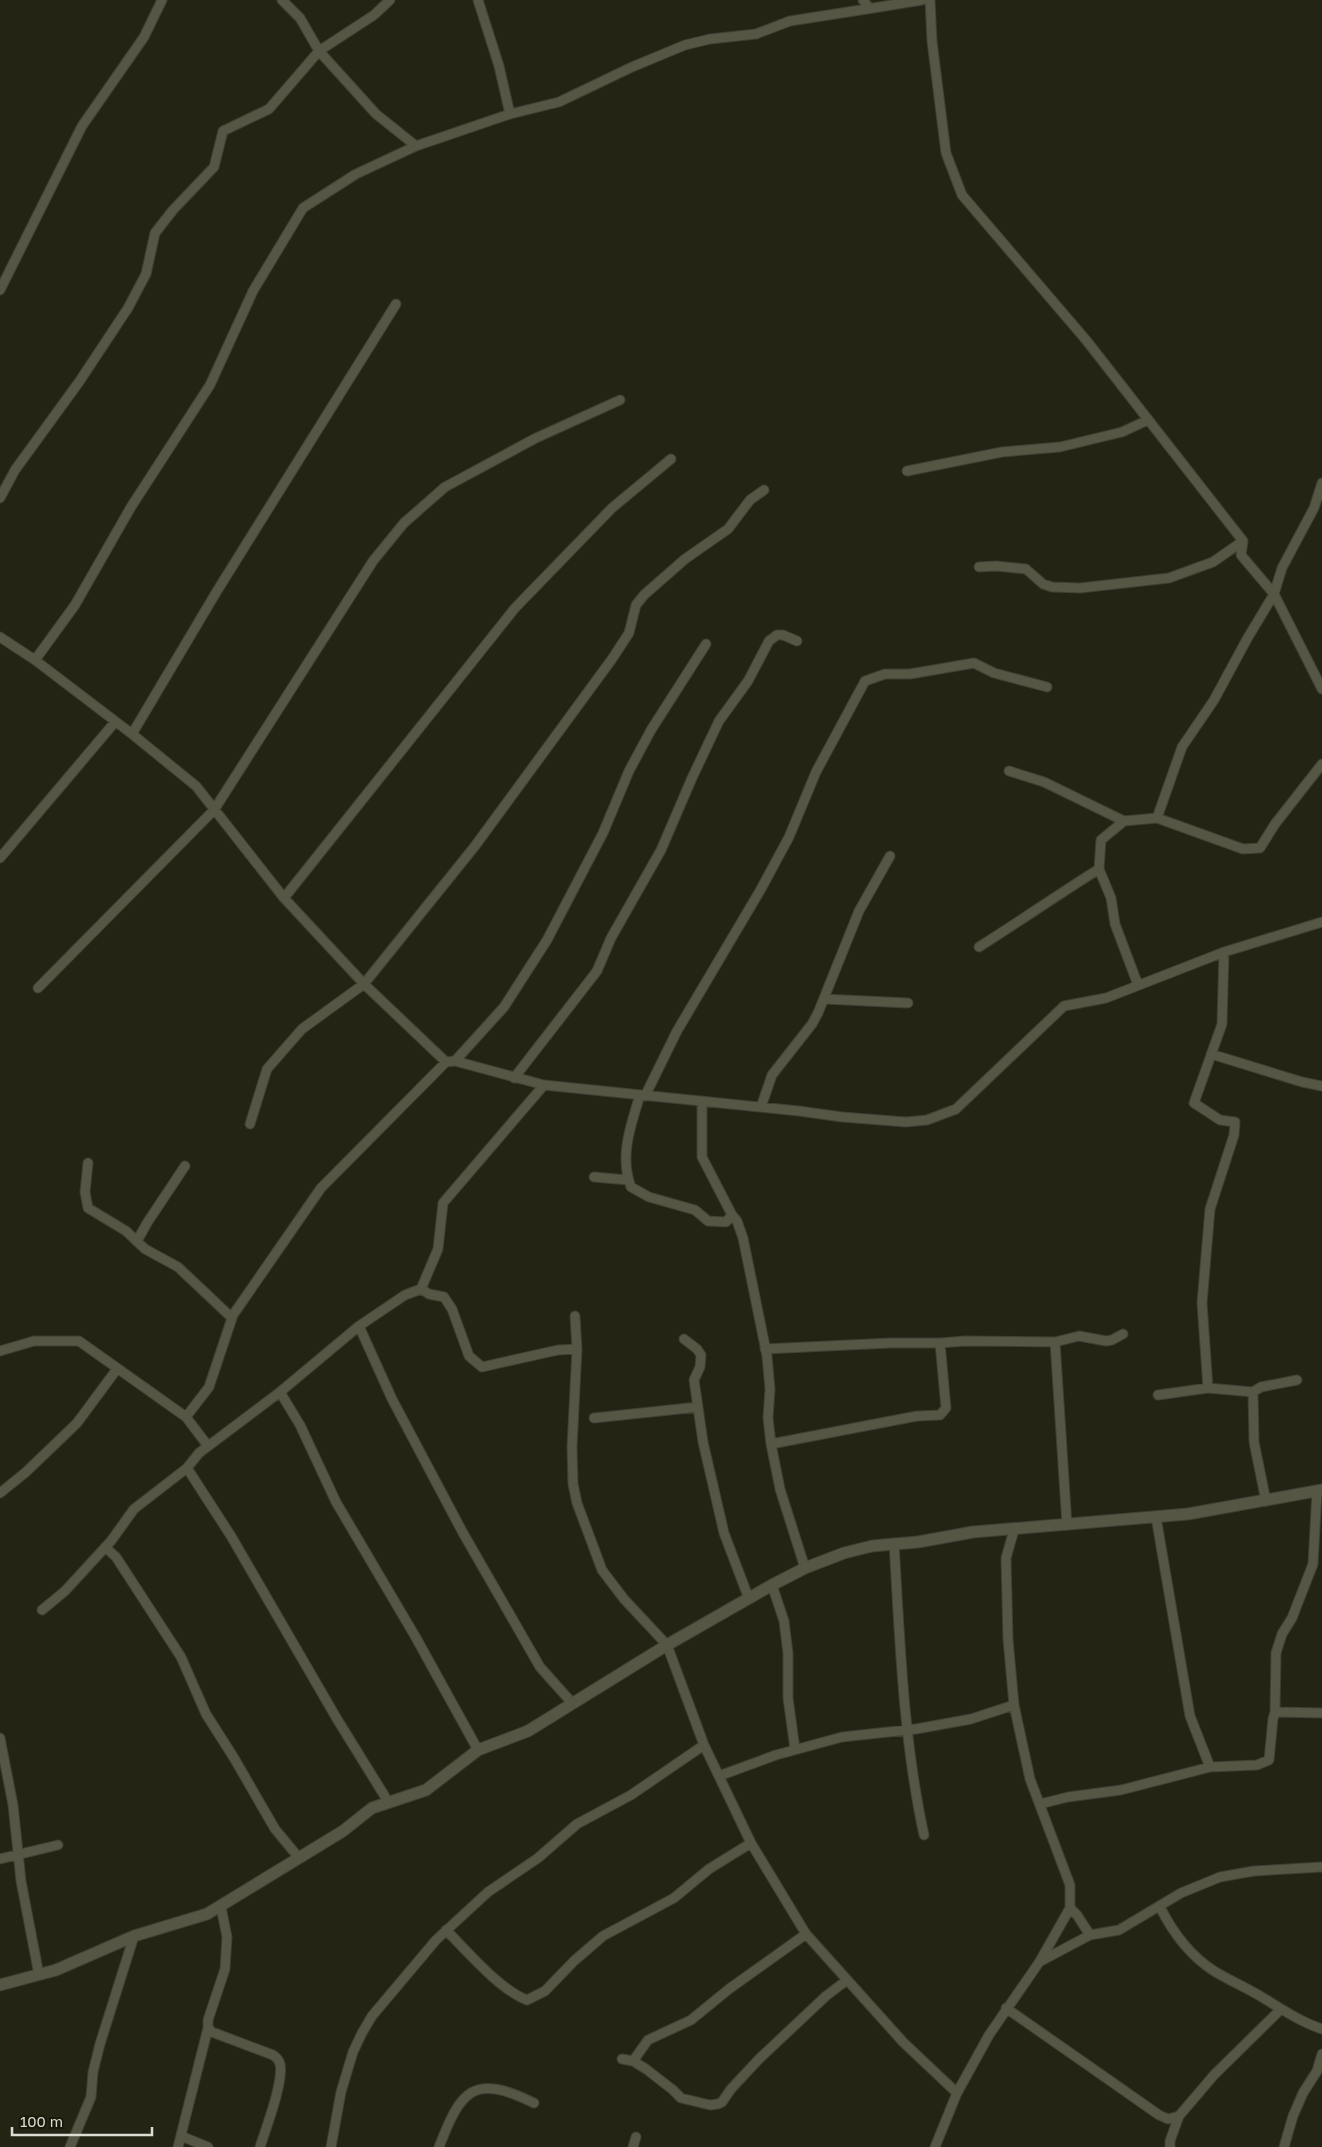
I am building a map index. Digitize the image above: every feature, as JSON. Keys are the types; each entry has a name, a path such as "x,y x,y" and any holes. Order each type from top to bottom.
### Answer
{"street":[{"path":"0,290 82,126 144,37 162,0"},
{"path":"282,0 300,18 319,51 376,114 416,146"},
{"path":"0,498 15,470 79,382 128,308 146,274 155,233 173,210 214,168 223,131 269,109 319,51 374,15 390,0"},
{"path":"478,0 499,66 510,114"},
{"path":"863,0 867,5 867,10"},
{"path":"35,660 75,605 131,507 210,385 253,291 303,208 356,174 416,146 510,114 558,102 632,67 685,45 710,39 756,34 790,21 922,0"},
{"path":"930,0 932,41 946,153 962,195 1086,340 1243,541 1241,556 1274,594 1322,689"},
{"path":"132,734 217,591 396,304"},
{"path":"38,988 214,810 373,561 404,523 446,488 536,438 620,400"},
{"path":"907,471 1002,452 1060,447 1122,432 1148,420"},
{"path":"284,898 515,608 612,508 671,459"},
{"path":"1157,818 1182,747 1214,700 1274,594 1282,568 1314,508 1322,484"},
{"path":"250,1124 267,1069 302,1029 364,984 475,846 612,659 629,633 636,605 644,595 685,558 728,529 750,500 764,490"},
{"path":"979,567 996,566 1026,569 1043,584 1052,587 1080,588 1169,578 1213,562 1243,541"},
{"path":"514,1078 597,971 611,938 661,850 719,721 744,686 769,642 777,635 783,635 797,641"},
{"path":"0,637 35,660 132,734 196,786 284,898 364,984 451,1062 544,1085 842,1117 906,1122 928,1120 956,1109 1064,1006 1106,998 1224,952 1322,922"},
{"path":"186,1417 209,1387 232,1318 321,1188 451,1062 504,1007 547,940 603,833 642,746 706,644"},
{"path":"732,1215 726,1222 708,1220 696,1210 664,1203 631,1187 626,1165 627,1138 643,1096 682,1022 761,889 789,837 816,772 865,681 885,674 910,674 974,663 994,673 1047,687"},
{"path":"0,858 115,722"},
{"path":"1009,771 1044,782 1124,821 1157,818 1243,849 1260,848 1275,824 1322,764"},
{"path":"1124,821 1101,840 1100,869 1111,898 1115,924 1138,984"},
{"path":"761,1107 772,1075 812,1024 859,911 890,856"},
{"path":"980,947 1042,904 1100,869"},
{"path":"1208,1388 1202,1303 1210,1209 1234,1135 1235,1122 1220,1120 1194,1103 1222,1024 1224,952"},
{"path":"824,999 908,1003"},
{"path":"1212,1054 1302,1082 1322,1086"},
{"path":"42,1610 65,1591 105,1547 134,1509 187,1468 199,1452 280,1392 359,1326 404,1295 421,1289 438,1249 443,1203 544,1085"},
{"path":"702,1102 702,1157 736,1221 742,1238 765,1349 770,1389 768,1418 771,1444 780,1489 805,1568"},
{"path":"88,1163 85,1192 88,1208 126,1231 145,1249 178,1268 232,1318"},
{"path":"137,1241 185,1166"},
{"path":"594,1178 628,1180"},
{"path":"421,1289 429,1294 444,1297 452,1309 469,1356 482,1367 558,1350 577,1349"},
{"path":"575,1316 577,1349 572,1462 577,1503 595,1554 610,1583 667,1645 704,1745 750,1843 806,1934 903,2042 957,2093"},
{"path":"359,1326 392,1399 463,1533 540,1667 573,1704"},
{"path":"765,1349 890,1343 940,1344 966,1341 1055,1342 1079,1336 1112,1340 1123,1334"},
{"path":"684,1339 697,1349 701,1355 700,1367 694,1380 703,1442 724,1533 749,1599"},
{"path":"0,1351 34,1342 79,1341 117,1370 186,1417 208,1446"},
{"path":"1055,1342 1067,1525"},
{"path":"771,1444 918,1416 940,1414 946,1408 940,1344"},
{"path":"0,1493 26,1472 77,1423 117,1370"},
{"path":"1158,1395 1208,1388 1252,1392 1261,1387 1297,1380"},
{"path":"280,1392 300,1425 336,1502 415,1636 478,1750"},
{"path":"1252,1392 1254,1442 1266,1501"},
{"path":"594,1418 698,1407"},
{"path":"187,1468 232,1536 337,1719 388,1802"},
{"path":"0,1984 56,1970 134,1936 207,1914 221,1907 343,1831 372,1808 426,1790 478,1750 528,1731 667,1645 772,1585 805,1568 844,1553 894,1543 918,1542 973,1532 1188,1514 1319,1490 1312,1564 1292,1618 1282,1634 1276,1653 1275,1712 1269,1760 1257,1765 1210,1768 1121,1790 1076,1796 1040,1804"},
{"path":"1156,1517 1190,1716 1210,1768"},
{"path":"935,2147 957,2093 989,2035 1040,1961 1070,1908 1070,1885 1030,1779 1014,1705 1008,1639 1006,1558 1014,1530"},
{"path":"894,1543 906,1730 915,1794 924,1835"},
{"path":"105,1547 116,1557 181,1657 212,1724 275,1829 299,1858"},
{"path":"772,1585 784,1621 788,1654 788,1698 795,1749"},
{"path":"719,1776 795,1749 842,1737 906,1730 971,1718 1014,1705"},
{"path":"1275,1712 1322,1712"},
{"path":"0,1738 13,1806 18,1856 38,1975"},
{"path":"331,2147 341,2092 353,2052 362,2033 379,2009 436,1940 488,1892 538,1858 577,1824 631,1795 704,1745"},
{"path":"446,1930 486,1970 517,1996 527,2000 545,1991 574,1960 603,1936 674,1898 709,1869 750,1843"},
{"path":"0,1859 58,1845"},
{"path":"1040,1961 1090,1935 1119,1930 1181,1893 1220,1878 1254,1871 1322,1867"},
{"path":"178,2147 208,2028 208,2020 225,1969 227,1937 221,1907"},
{"path":"1160,1907 1170,1927 1186,1948 1203,1963 1265,1999 1280,2010 1322,2029"},
{"path":"1070,1908 1090,1935"},
{"path":"632,2061 648,2040 691,2020 729,1988 806,1934"},
{"path":"70,2147 91,2097 93,2072 100,2044 134,1936"},
{"path":"622,2059 632,2061 673,2090 681,2098 710,2105 718,2104 722,2102 731,2089 759,2059 826,1996 847,1980"},
{"path":"1006,2008 1159,2115 1168,2119 1179,2116"},
{"path":"1170,2147 1170,2141 1179,2116 1214,2074 1280,2010"},
{"path":"208,2028 217,2034 273,2055 280,2062 280,2082 260,2147"},
{"path":"1284,2147 1296,2110 1316,2071 1322,2054"},
{"path":"439,2147 452,2114 468,2093 483,2089 497,2089 512,2092 534,2103"},
{"path":"181,2136 208,2147"},
{"path":"632,2147 636,2137"}]}
